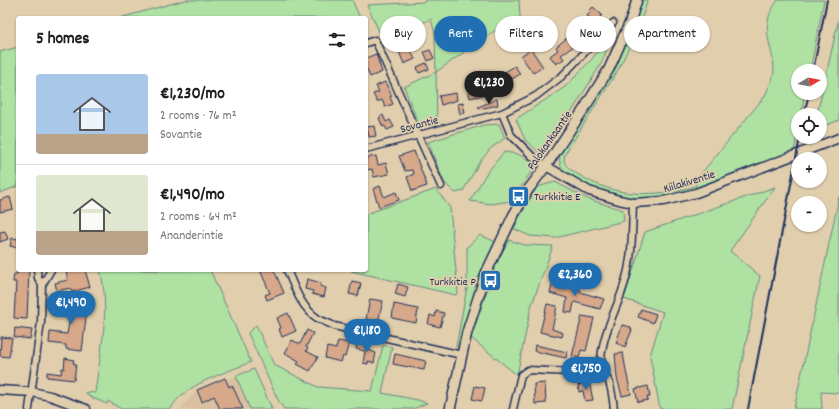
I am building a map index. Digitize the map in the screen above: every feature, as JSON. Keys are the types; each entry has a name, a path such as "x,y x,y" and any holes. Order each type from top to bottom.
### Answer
{"main road":[{"name":"Palokankaantie","path":"450,409 467,332 486,273 513,216 528,190 546,166 609,69 630,22 637,0"}],"street":[{"path":"368,42 375,40 441,186"},
{"path":"546,166 533,157 511,135 502,113 536,96 562,76 586,52"},
{"name":"Sovantie","path":"368,149 502,113"},
{"name":"Kiilakiventie","path":"546,166 589,191 619,200 633,202 664,201 696,193 839,138"},
{"path":"614,409 609,382 601,368 604,339 622,295 627,276 631,246 633,202"},
{"path":"37,272 38,278 42,285"},
{"path":"29,409 41,322 42,285 50,272"},
{"path":"288,272 300,300 307,309 318,318 334,326 462,355"},
{"path":"513,409 521,375 528,370 571,372 601,368"},
{"path":"0,390 32,392 50,396 86,409"}],"shaded area":[{"path":"236,376 250,409 180,409 197,390"}],"green space":[{"path":"185,0 352,0 359,16 127,16"},
{"path":"425,0 519,0 520,16 495,16 495,31 487,36 487,16 434,16 434,30 431,19 426,21 426,16 380,16 380,33 367,5 425,2"},
{"path":"641,0 648,0 642,16 632,16"},
{"path":"778,0 824,0 811,64 791,64 791,100 804,100 802,108 791,108 791,144 795,144 794,152 712,183 673,194 636,198 617,196 597,190 578,180 566,172 561,165 561,150 613,52 616,52 616,47 624,32 624,52 627,52 618,70 565,154 564,161 572,171 593,183 607,188 636,193 681,190 696,186 696,180 765,96 771,83 774,70 767,23 770,13"},
{"path":"839,18 839,120 827,125 827,108 819,108 820,100 827,100 827,71"},
{"path":"16,48 16,187 0,193 0,52"},
{"path":"435,52 464,52 436,72"},
{"path":"598,52 606,52 601,64 574,108 541,154 525,140 516,119 565,87"},
{"path":"436,72 437,125 430,127 419,125 404,87"},
{"path":"499,124 505,138 491,148 479,163 463,191 455,193 444,182 428,142 484,125"},
{"path":"504,152 518,154 536,165 511,201 491,204 470,201 486,174"},
{"path":"555,182 588,199 623,210 624,221 555,238 530,236 514,229 537,187"},
{"path":"775,187 730,251 760,276 732,409 660,409 650,356 663,312 624,299 645,232"},
{"path":"436,189 450,208 458,292 456,295 355,272 368,272 368,213"},
{"path":"839,197 839,393 821,392 822,409 794,409"},
{"path":"480,235 498,243 461,346 456,347 467,287 467,247"},
{"path":"509,240 525,245 553,246 531,307 517,375 471,338 497,261"},
{"path":"100,272 211,272 251,362 195,386 176,400 171,409 121,409 108,401 107,404 88,396 86,392 95,393 102,347 105,316 103,285"},
{"path":"256,325 274,365 318,387 372,391 383,345 392,347 382,393 427,403 413,409 284,409 277,398 248,333"},
{"path":"254,369 272,409 250,409 236,376"}],"building":[{"path":"593,7 602,15 587,16 591,11 590,10"},
{"path":"566,39 566,52 561,55 564,59 556,64 550,56 558,52 558,45"},
{"path":"430,50 434,58 428,61 424,52"},
{"path":"399,52 412,52 415,59 404,64"},
{"path":"527,52 533,52 543,67 533,73 521,56"},
{"path":"376,54 382,72 370,77 368,72 368,57"},
{"path":"426,63 429,69 419,73 417,67"},
{"path":"515,66 520,74 500,87 495,78"},
{"path":"385,82 392,96 390,97 393,104 385,107 382,100 377,102 373,94 379,92 376,86"},
{"path":"486,83 488,94 470,98 467,86"},
{"path":"456,93 457,100 441,105 439,96"},
{"path":"497,99 498,105 479,109 478,107"},
{"path":"463,103 465,113 460,114 458,104"},
{"path":"383,115 386,122 390,120 394,127 387,130 385,126 383,127 379,118"},
{"path":"374,126 376,136 369,137 368,127"},
{"path":"414,151 427,186 412,191 407,177 414,174 412,170 405,171 399,156"},
{"path":"376,156 378,165 386,163 389,174 374,177 372,169 368,170 368,158"},
{"path":"380,186 384,197 396,192 399,200 379,207 373,189"},
{"path":"10,197 13,209 0,212 0,200"},
{"path":"5,231 8,239 0,242 0,232"},
{"path":"12,238 16,239 16,248 10,246"},
{"path":"17,272 29,272 27,319 14,318 16,282 13,282 14,274 17,274"},
{"path":"66,272 86,272 90,287 72,292 70,288 57,291 55,283 68,280"},
{"path":"261,272 275,272 284,293 267,300 265,295 270,293"},
{"path":"307,279 321,283 320,286 326,288 324,297 312,294 313,291 305,289"},
{"path":"352,281 361,283 358,296 349,294"},
{"path":"553,282 581,290 580,292 604,299 600,309 574,302 572,313 565,312 567,298 550,293"},
{"path":"398,284 408,287 405,297 395,294"},
{"path":"370,299 383,301 378,322 366,319"},
{"path":"71,300 88,301 82,351 66,349 66,345 49,343 50,332 67,334 70,317 52,315 53,303 71,305"},
{"path":"394,304 418,309 416,323 392,318"},
{"path":"547,304 557,306 552,329 563,333 562,337 540,332"},
{"path":"641,309 656,314 653,323 638,317"},
{"path":"436,311 444,313 440,327 428,324 430,315 435,317"},
{"path":"288,313 296,331 282,337 279,329 281,328 277,318"},
{"path":"582,316 594,318 586,351 581,350 579,358 572,356"},
{"path":"622,325 631,327 632,330 625,347 616,343"},
{"path":"15,328 32,330 30,339 14,337"},
{"path":"307,330 313,333 306,347 308,348 306,351 318,357 310,371 297,364 299,361 285,353 292,340 300,344"},
{"path":"1,337 12,338 9,357 0,356"},
{"path":"338,341 349,343 345,357 343,356 341,362 325,358 327,347 336,349"},
{"path":"358,342 367,344 366,349 376,353 374,363 368,361 368,364 363,363 365,351 356,349"},
{"path":"535,345 567,352 566,358 534,351"},
{"path":"623,353 631,394 622,396 617,378 615,354"},
{"path":"395,354 426,361 424,370 393,364"},
{"path":"65,358 74,360 73,363 76,364 74,380 47,377 47,372 61,374 62,368 64,369"},
{"path":"225,378 229,387 232,385 243,409 220,409 214,396 202,402 197,390"},
{"path":"589,381 593,400 585,401 583,391 579,392 578,385"},
{"path":"545,383 546,403 535,404 534,384"},
{"path":"475,386 485,388 482,401 472,399"},
{"path":"648,386 650,397 647,397 648,400 638,402 635,389"}],"railway":[{"path":"814,64 827,0"},
{"path":"806,108 807,100"},
{"path":"748,409 799,144"}],"place":[{"name":"Turkkitie E","path":"518,196"},
{"name":"Turkkitie P","path":"491,281"}]}
